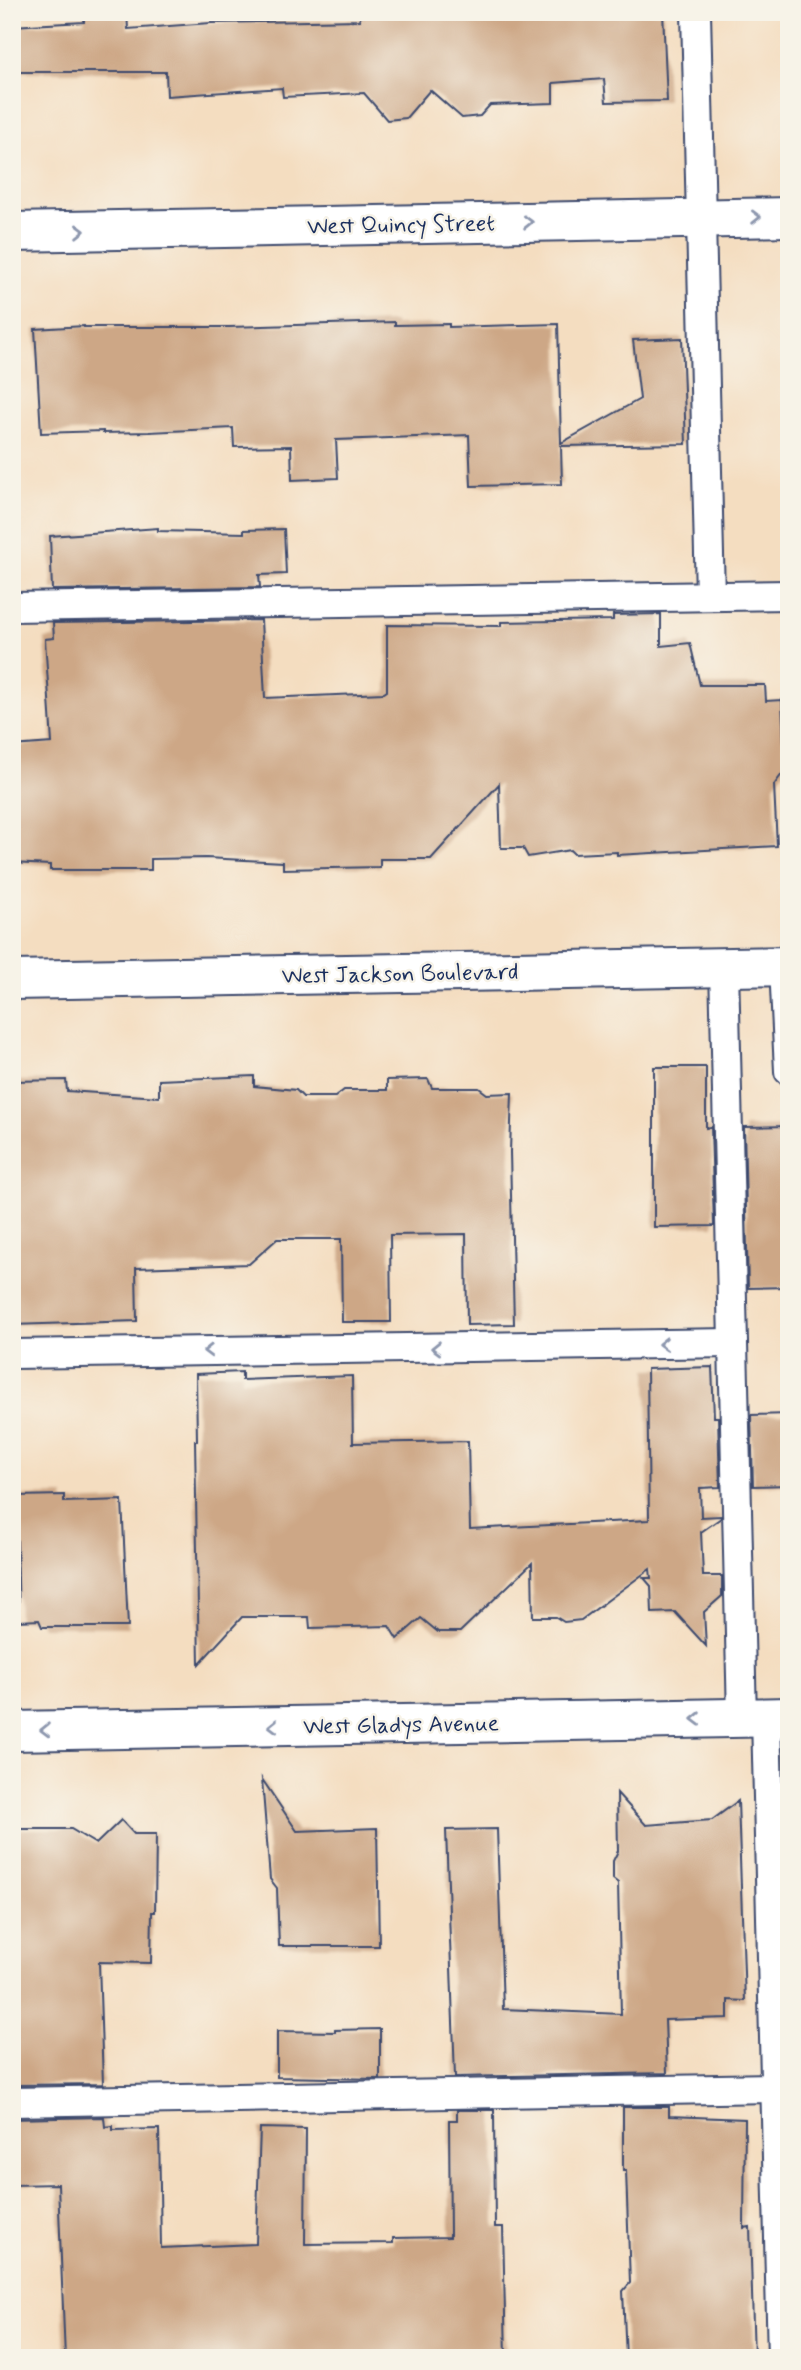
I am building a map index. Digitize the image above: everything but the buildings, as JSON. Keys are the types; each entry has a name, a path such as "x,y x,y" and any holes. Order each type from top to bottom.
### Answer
{"street":[{"name":"West Quincy Street","path":"12,232 789,217"},
{"name":"West Jackson Boulevard","path":"12,980 786,966"},
{"name":"West Gladys Avenue","path":"12,1731 766,1717"}],"lane":[{"path":"695,12 710,596"},
{"path":"12,607 789,595"},
{"path":"786,966 789,1071"},
{"path":"723,967 732,1343 766,1717 782,2358"},
{"path":"12,1354 732,1343"},
{"path":"12,2102 776,2088"}]}
